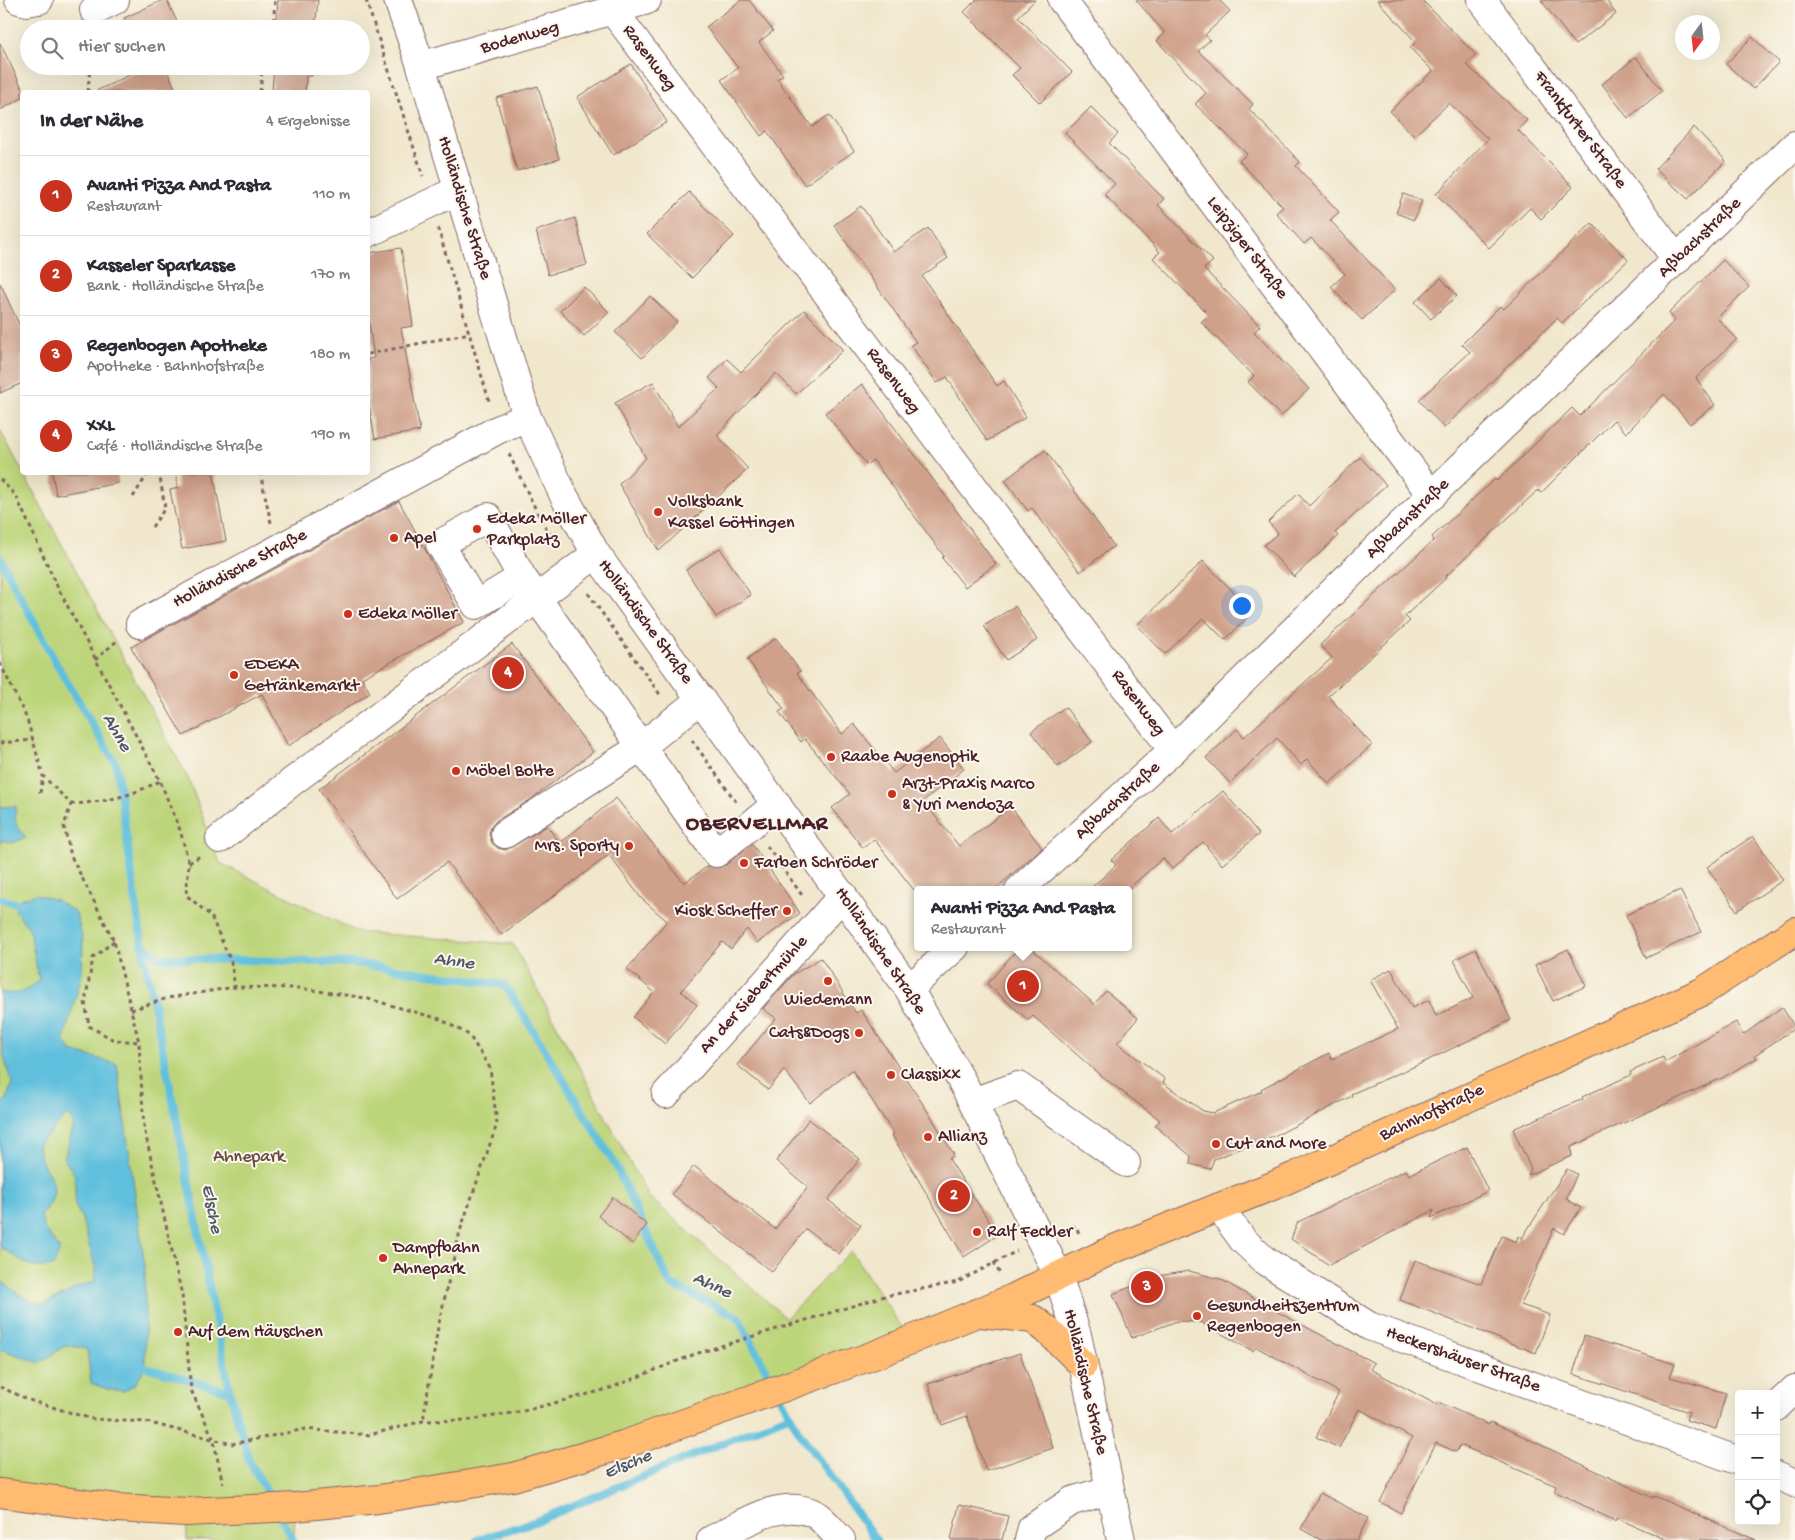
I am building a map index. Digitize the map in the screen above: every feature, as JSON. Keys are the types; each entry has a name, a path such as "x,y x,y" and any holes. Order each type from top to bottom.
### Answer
{"main road":[{"name":"Bahnhofstraße","path":"0,1493 108,1507 186,1512 295,1507 379,1499 513,1477 622,1445 806,1380 980,1312 1114,1249 1284,1181 1702,992 1795,931"},
{"path":"980,1312 1032,1319 1046,1329 1083,1365"}],"street":[{"path":"19,0 27,2 39,0"},
{"name":"Holländische Straße","path":"398,0 421,66 527,417 564,496 596,554 909,989 973,1102 1058,1275 1077,1335 1120,1540"},
{"name":"Bodenweg","path":"421,66 647,0"},
{"name":"Leipziger Straße","path":"1062,0 1432,496"},
{"name":"Frankfurter Straße","path":"1482,0 1677,260"},
{"name":"Rasenweg","path":"613,11 1173,750"},
{"name":"Aßbachstraße","path":"1023,886 1173,750 1795,145"},
{"path":"370,232 458,190"},
{"name":"Holländische Straße","path":"131,630 497,430 527,417"},
{"path":"220,840 293,781 596,554"},
{"path":"522,576 716,853 776,804"},
{"path":"505,834 642,748 701,699"},
{"name":"An der Siebertmühle","path":"666,1094 843,895"},
{"path":"909,989 951,951"},
{"path":"973,1102 1018,1086 1126,1162"},
{"name":"Heckershäuser Straße","path":"1219,1206 1243,1240 1264,1260 1369,1326 1734,1453"},
{"path":"1780,1403 1795,1389"},
{"path":"1780,1477 1795,1483"},
{"path":"1029,1540 1032,1528 1072,1501 1109,1490"},
{"path":"711,1540 776,1509 795,1508 815,1514 841,1540"}],"path":[{"path":"274,20 275,0"},
{"path":"88,90 89,75"},
{"path":"260,90 262,75"},
{"path":"370,354 470,333"},
{"path":"133,497 147,475"},
{"path":"152,527 165,508 159,475"},
{"path":"261,475 276,550"},
{"path":"0,479 16,496 58,588 160,781 180,830 189,863 186,896 212,916 231,962 235,987"},
{"path":"95,660 131,630"},
{"path":"0,663 27,719 43,776 40,792"},
{"path":"0,743 33,740"},
{"path":"43,776 71,804 103,802 132,795 160,781"},
{"path":"71,804 64,826 71,856 114,941 139,1042 144,1128 182,1295 191,1390 213,1438 223,1485"},
{"path":"189,863 199,857"},
{"path":"114,941 92,958 85,1002 89,1026 114,1040 139,1042"},
{"path":"131,1010 168,998 235,987 299,988 365,998 440,1019 469,1035 490,1068 497,1124 460,1231 438,1327 423,1421"},
{"path":"0,1387 32,1401 92,1419 146,1422 232,1444 306,1429 369,1435 423,1421 471,1420 523,1411 608,1389 696,1354 786,1326 885,1296 958,1282 1040,1239"}],"green space":[{"name":"Ahnepark","path":"0,430 20,467 20,475 24,475 188,778 220,863 357,932 513,944 648,1196 786,1318 851,1251 911,1341 623,1445 295,1508 294,1540 187,1540 186,1513 0,1490"}],"water":[{"path":"16,806 16,823 26,837 13,843 2,840 0,844 0,807"},
{"path":"36,894 56,900 76,913 83,941 82,975 64,1039 71,1051 117,1064 145,1267 145,1367 136,1383 124,1391 107,1389 91,1383 87,1349 66,1345 40,1363 0,1349 0,1280 26,1299 43,1305 80,1286 94,1282 96,1270 82,1219 75,1206 75,1175 64,1159 74,1124 67,1115 38,1145 40,1156 54,1186 50,1204 41,1216 44,1228 60,1250 54,1265 45,1267 31,1266 0,1247 0,1104 7,1099 12,1082 3,1050 0,992 21,992 30,988 39,980 29,928 15,911 20,899"}],"building":[{"path":"163,0 167,0 176,20 125,20 124,18"},
{"path":"278,0 318,0 316,20 277,20"},
{"path":"741,0 749,0 773,31 759,42 783,75 777,79 812,127 829,115 854,151 805,185 767,131 761,136 721,80 738,68 706,27"},
{"path":"976,0 1035,0 1018,17 1072,72 1040,103 1012,75 1020,68 964,12"},
{"path":"1136,0 1219,0 1230,11 1205,35 1210,40 1198,51 1253,104 1249,109 1300,162 1296,166 1339,212 1330,220 1395,290 1362,320 1331,287 1345,274 1311,238 1304,244 1276,213 1283,207 1239,161 1247,154 1195,104 1206,93 1157,41 1165,33"},
{"path":"1377,0 1422,0 1476,55 1466,64 1527,120 1518,130 1573,187 1541,219 1530,208 1489,248 1436,194 1488,139 1449,103 1414,136 1390,111 1433,71 1410,48 1416,42"},
{"path":"1541,0 1606,0 1616,14 1575,45"},
{"path":"1752,37 1779,62 1753,89 1726,64"},
{"path":"0,43 23,90 20,90 20,99 0,110"},
{"path":"1636,57 1662,91 1628,118 1602,84"},
{"path":"631,64 667,122 613,155 577,97"},
{"path":"130,75 169,75 176,90 98,90"},
{"path":"273,75 312,75 306,76 305,90 272,90"},
{"path":"538,86 559,159 517,171 496,98"},
{"path":"1091,107 1118,134 1109,143 1164,199 1158,205 1213,261 1204,269 1260,326 1254,332 1309,389 1281,416 1248,382 1254,376 1201,322 1209,315 1153,258 1160,252 1104,194 1115,184 1065,133"},
{"path":"1694,127 1726,161 1688,199 1655,169"},
{"path":"689,192 734,236 692,278 647,234"},
{"path":"1403,194 1422,201 1414,220 1396,213"},
{"path":"861,206 894,252 928,228 948,258 922,276 997,386 1004,381 1026,417 987,441 947,377 937,383 911,345 916,342 834,225"},
{"path":"575,218 587,265 548,275 536,231"},
{"path":"1592,223 1628,260 1562,323 1557,318 1444,428 1419,400 1470,352 1462,344 1500,306 1504,309"},
{"path":"401,248 413,326 401,328 420,431 375,439 370,410 370,359 374,358 370,330 370,253"},
{"path":"1723,260 1749,287 1717,318 1737,339 1696,378 1715,405 1690,424 1664,394 1626,433 1614,420 1541,493 1538,490 1405,616 1410,621 1328,696 1372,745 1329,784 1307,759 1301,765 1277,738 1230,783 1206,758 1237,729 1244,737 1332,658 1320,645 1434,540 1432,537 1495,479 1497,481 1572,408 1580,416 1675,320 1669,313"},
{"path":"1441,278 1457,296 1431,319 1415,302"},
{"path":"0,283 20,327 20,384 0,393"},
{"path":"584,287 609,312 584,336 560,311"},
{"path":"650,296 677,322 642,358 615,332"},
{"path":"804,310 843,350 796,394 776,373 717,435 748,469 659,551 619,484 646,458 615,403 653,382 678,427 719,388 709,378 727,359 741,372"},
{"path":"862,384 996,564 965,587 942,558 944,556 873,460 867,465 825,413"},
{"path":"1045,450 1114,546 1080,572 1032,508 1028,511 1005,480"},
{"path":"1360,457 1386,485 1335,533 1338,536 1294,577 1264,545 1278,533 1268,522 1298,494 1309,506"},
{"path":"53,475 117,475 118,483 56,495"},
{"path":"176,475 214,475 226,541 182,549 170,490 178,488"},
{"path":"399,501 464,622 362,678 370,693 288,746 262,694 183,736 131,647"},
{"path":"720,548 751,595 716,617 686,570"},
{"path":"1203,561 1253,612 1225,640 1203,618 1165,654 1137,625"},
{"path":"1015,606 1037,640 1006,660 984,626"},
{"path":"776,638 800,671 797,673 842,734 854,724 894,773 940,738 964,769 923,801 959,846 1011,807 1042,848 999,886 914,886 914,890 874,839 863,848 832,808 850,794 805,739 801,742 779,712 784,709 747,659"},
{"path":"512,644 593,752 530,800 496,821 491,827 489,834 492,843 498,848 506,850 547,826 560,843 616,798 684,883 708,866 718,868 726,865 752,844 800,913 757,943 747,929 731,949 722,942 681,991 697,1005 665,1044 633,1017 654,992 627,969 667,921 641,898 609,855 501,935 447,862 397,899 319,789"},
{"path":"1065,707 1092,742 1058,767 1031,732"},
{"path":"1223,791 1259,834 1222,865 1203,842 1172,869 1163,858 1132,886 1093,886 1116,865 1111,860 1159,818 1172,834"},
{"path":"1753,836 1783,880 1737,911 1707,867"},
{"path":"1680,890 1701,932 1646,958 1626,915"},
{"path":"1476,949 1511,1020 1420,1064 1351,1094 1352,1096 1281,1133 1214,1159 1210,1169 1190,1164 1191,1156 1155,1126 1160,1120 1100,1075 1033,1016 1028,1020 987,984 1016,951 1034,951 1094,1004 1106,991 1138,1018 1117,1043 1165,1079 1163,1083 1203,1111 1213,1113 1262,1091 1261,1089 1329,1053 1332,1059 1398,1029 1370,980 1391,969 1412,1008 1429,1000 1436,1016 1473,998 1454,960"},
{"path":"1568,949 1586,986 1553,1001 1535,965"},
{"path":"821,958 856,1013 861,1010 932,1118 954,1155 949,1159 998,1235 964,1257 892,1135 894,1134 852,1070 810,1103 784,1070 768,1090 737,1065 776,1018 763,1009 764,1007 794,974"},
{"path":"1782,1007 1795,1028 1755,1055 1757,1058 1722,1078 1571,1147 1572,1156 1528,1175 1531,1169 1513,1129 1583,1099 1582,1097 1631,1075 1630,1072 1663,1057 1665,1062 1736,1022 1743,1035"},
{"path":"809,1119 860,1159 828,1200 861,1225 839,1254 806,1229 772,1272 672,1194 694,1166 775,1229 808,1187 776,1161"},
{"path":"1467,1147 1488,1191 1431,1218 1434,1210 1329,1265 1291,1239 1298,1222 1406,1170 1409,1175"},
{"path":"1567,1169 1577,1174 1566,1199 1581,1208 1564,1234 1554,1228 1521,1305 1550,1315 1536,1353 1400,1300 1415,1260 1481,1284 1502,1236 1516,1242 1518,1236 1522,1238"},
{"path":"613,1197 647,1225 632,1244 598,1216"},
{"path":"1189,1271 1220,1279 1374,1363 1370,1369 1437,1405 1438,1402 1489,1425 1490,1422 1653,1498 1654,1496 1756,1540 1667,1540 1616,1518 1615,1521 1554,1491 1556,1486 1460,1445 1456,1452 1436,1443 1401,1513 1380,1502 1412,1438 1359,1409 1339,1448 1316,1437 1339,1392 1256,1347 1253,1351 1200,1322 1177,1321 1132,1338 1113,1294 1158,1276"},
{"path":"1584,1336 1675,1364 1670,1377 1726,1393 1716,1429 1686,1420 1689,1412 1573,1374"},
{"path":"1020,1353 1053,1448 986,1471 967,1416 942,1425 928,1384"},
{"path":"1320,1493 1368,1518 1357,1540 1321,1540 1301,1529"},
{"path":"959,1505 1008,1516 1002,1540 951,1540"}],"waterway":[{"name":"Ahne","path":"0,558 57,665 116,764 142,944 159,958 354,963 505,985 615,1164 670,1284 738,1317 799,1432 876,1540"},
{"path":"2,899 18,904"},
{"name":"Elsche","path":"142,944 230,1392"},
{"name":"Elsche","path":"145,1367 230,1392 249,1460 273,1503"},
{"name":"Elsche","path":"477,1540 534,1522 790,1415"},
{"name":"Elsche","path":"278,1513 293,1540"}],"place":[{"name":"Volksbank Kassel Göttingen","path":"658,512"},
{"name":"Edeka Möller Parkplatz","path":"477,529"},
{"name":"Apel","path":"394,538"},
{"name":"Edeka Möller","path":"348,614"},
{"name":"XXL","path":"508,673"},
{"name":"EDEKA Getränkemarkt","path":"234,675"},
{"name":"Raabe Augenoptik","path":"831,757"},
{"name":"Möbel Bolte","path":"456,771"},
{"name":"Arzt-Praxis Marco & Yuri Mendoza","path":"892,794"},
{"name":"Mrs. Sporty","path":"629,846"},
{"name":"Farben Schröder","path":"744,863"},
{"name":"Kiosk Scheffer","path":"787,911"},
{"name":"Wiedemann","path":"828,981"},
{"name":"Avanti Pizza And Pasta","path":"1023,986"},
{"name":"Cats&Dogs","path":"859,1033"},
{"name":"Classixx","path":"891,1075"},
{"name":"Allianz","path":"928,1137"},
{"name":"Cut and More","path":"1216,1144"},
{"name":"Kasseler Sparkasse","path":"954,1196"},
{"name":"Ralf Feckler","path":"977,1232"},
{"name":"Dampfbahn Ahnepark","path":"383,1258"},
{"name":"Regenbogen Apotheke","path":"1147,1287"},
{"name":"Gesundheitszentrum Regenbogen","path":"1197,1316"},
{"name":"Auf dem Häuschen","path":"178,1332"}],"district":[{"name":"OBERVELLMAR","path":"757,825"}]}
